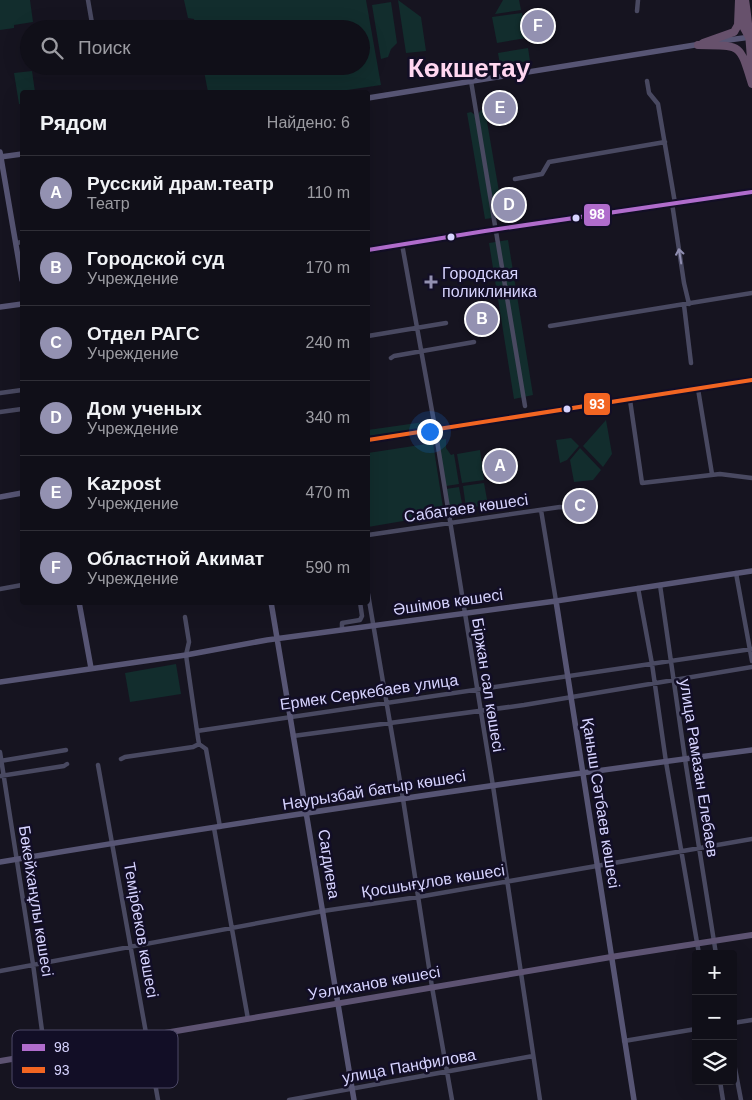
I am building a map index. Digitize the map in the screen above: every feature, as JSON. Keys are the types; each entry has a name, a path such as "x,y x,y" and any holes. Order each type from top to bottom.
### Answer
{"highway":[{"path":"740,0 744,28 750,39"},
{"path":"698,45 734,32 738,25 740,0"},
{"path":"745,0 750,27 752,72"},
{"path":"745,0 752,22"},
{"path":"698,45 731,46 736,48 743,54 752,84"}],"main road":[{"name":"Уәлиханов көшесі","path":"178,1031 520,972 752,935"}],"street":[{"path":"88,0 91,20"},
{"path":"636,11 638,0"},
{"path":"370,98 698,45 750,39"},
{"path":"471,81 524,406"},
{"path":"647,81 649,93 658,104 665,142 684,283 692,363"},
{"path":"515,179 542,174 548,162 665,142"},
{"path":"20,154 0,155 19,242 20,255"},
{"path":"370,250 495,229 752,192"},
{"name":"Біржан сал көшесі","path":"402,244 493,786 540,1100"},
{"path":"550,326 752,294"},
{"path":"0,308 20,304"},
{"path":"370,336 446,323"},
{"path":"391,358 474,342"},
{"path":"370,440 752,380"},
{"path":"698,389 712,474"},
{"path":"0,393 20,390"},
{"path":"630,400 642,483 712,474 752,478"},
{"path":"0,412 20,409"},
{"path":"0,497 20,493"},
{"name":"Сабатаев көшесі","path":"370,535 541,510 569,508"},
{"name":"Қаныш Сәтбаев көшесі","path":"541,510 634,1100"},
{"name":"Әшімов көшесі","path":"0,682 186,655 278,638 556,601 752,571"},
{"path":"736,573 752,662"},
{"path":"0,589 20,585"},
{"name":"улица Рамазан Елебаев","path":"660,585 670,662 715,950"},
{"name":"улица Рамазан Елебаев","path":"638,588 652,664 680,851 698,950"},
{"path":"80,605 91,668"},
{"name":"Сагдиева","path":"272,605 354,1100"},
{"path":"342,630 342,624 360,620 362,616 360,605"},
{"path":"370,605 452,1100"},
{"path":"185,617 189,642 186,655 199,744 206,749 232,927 248,1019"},
{"name":"Ермек Серкебаев улица","path":"197,731 751,649"},
{"name":"Ермек Серкебаев улица","path":"294,736 524,705 752,667"},
{"path":"121,759 199,744"},
{"path":"1,761 66,750"},
{"name":"Наурызбай батыр көшесі","path":"0,862 582,772 752,750"},
{"name":"Бөкейханұлы көшесі","path":"0,752 2,776 42,1030"},
{"path":"2,776 67,764"},
{"name":"Темірбеков көшесі","path":"98,766 145,1030"},
{"name":"Қосшығұлов көшесі","path":"0,971 322,911 418,897 752,840"},
{"path":"737,1022 752,1020"},
{"path":"624,1041 692,1030"},
{"name":"улица Панфилова","path":"290,1100 533,1056"},
{"path":"737,1079 741,1100"},
{"path":"721,1085 723,1100"}],"green space":[{"path":"0,0 30,0 33,20 20,20 20,24 14,25 14,28 0,30"},
{"path":"184,0 366,0 370,20 194,20 188,18"},
{"path":"398,0 421,17 426,51 406,53"},
{"path":"503,0 519,0 521,10 495,14"},
{"path":"391,2 397,43 391,49 388,57 381,59 372,5"},
{"path":"522,13 526,38 497,43 492,17"},
{"path":"370,23 381,85 347,90 208,90 205,75 370,75"},
{"path":"528,48 530,61 500,65 498,53"},
{"path":"14,73 33,75 35,90 20,90 20,104 19,104"},
{"path":"481,110 485,110 503,215 495,217 478,114"},
{"path":"471,112 475,115 492,218 485,219 467,113"},
{"path":"508,240 533,395 514,399 489,243"},
{"path":"606,420 612,454 603,467 583,446"},
{"path":"424,422 425,428 370,436 370,430"},
{"path":"571,438 579,446 567,460 560,463 556,440"},
{"path":"446,439 446,448 451,455 454,454 459,484 446,486 438,440"},
{"path":"433,443 444,514 370,527 370,453"},
{"path":"580,448 601,470 593,480 574,482 570,460"},
{"path":"480,450 484,480 462,483 457,454"},
{"path":"484,483 488,505 466,508 463,486"},
{"path":"459,487 463,509 450,511 446,489"},
{"path":"176,664 181,694 130,702 125,673"}],"transit line":[{"name":"98","path":"370,250 752,192"},
{"name":"93","path":"370,440 752,380"}],"place":[{"name":"Областной Акимат","path":"538,26"},
{"name":"Kazpost","path":"500,108"},
{"name":"Дом ученых","path":"509,205"},
{"name":"Городская поликлиника","path":"431,282"},
{"name":"Городской суд","path":"482,319"},
{"name":"Русский драм.театр","path":"500,466"},
{"name":"Отдел РАГС","path":"580,506"}],"district":[{"name":"Көкшетау","path":"469,68"}]}
